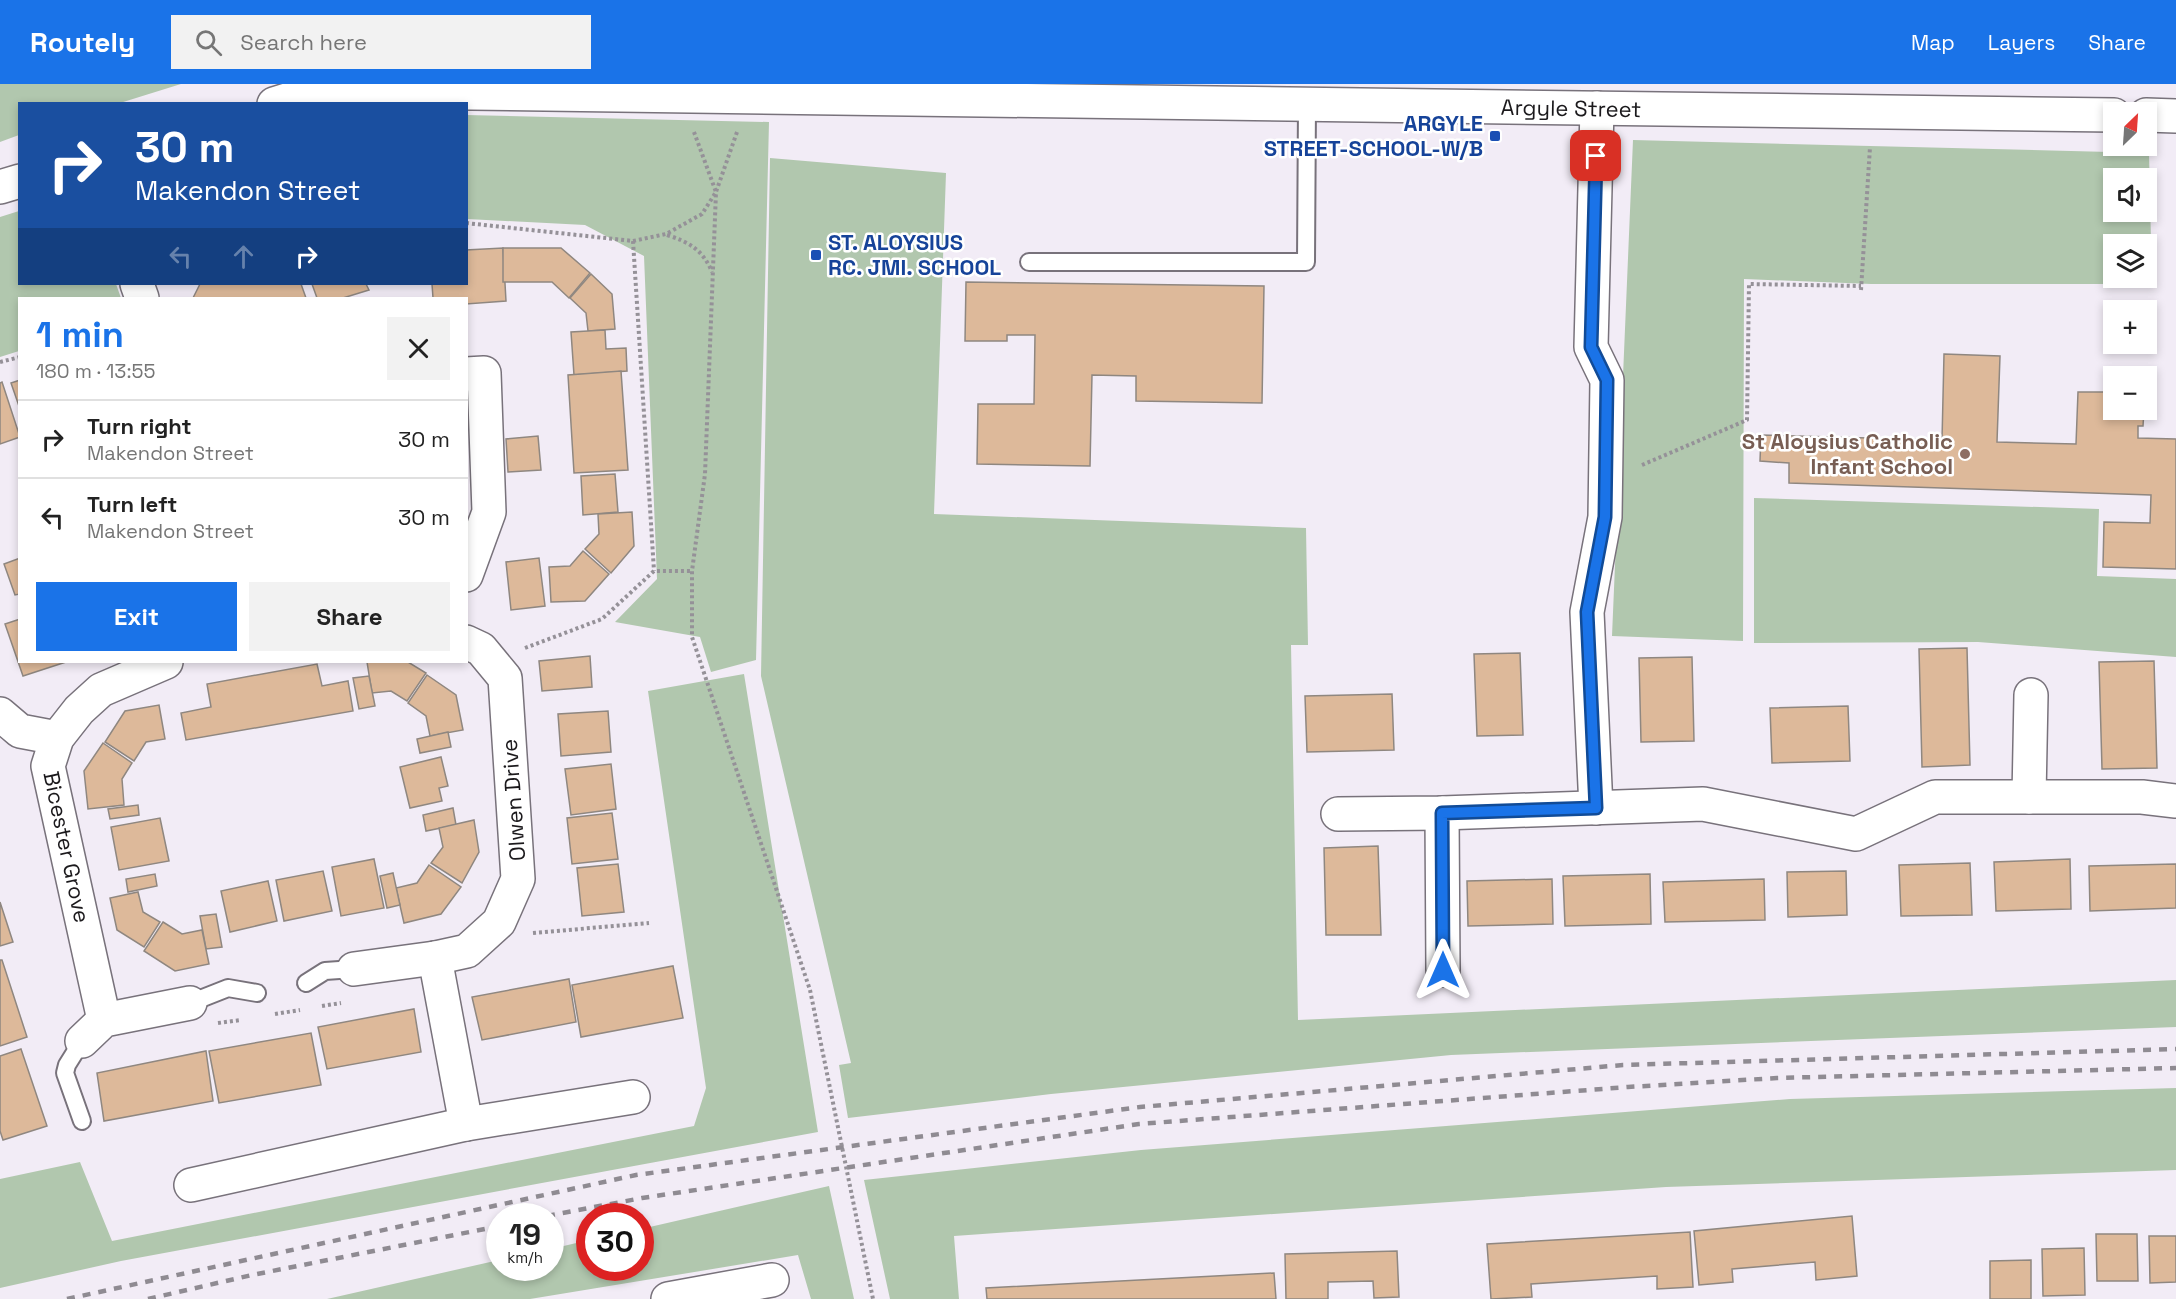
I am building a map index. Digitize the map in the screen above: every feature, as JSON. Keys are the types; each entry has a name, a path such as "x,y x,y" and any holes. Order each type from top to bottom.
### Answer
{"street":[{"name":"Argyle Street","path":"279,102 314,88 681,96 2103,115"},
{"path":"1596,808 1587,612 1605,517 1607,380 1591,347 1597,108"},
{"path":"2157,115 2176,116"},
{"path":"0,187 18,182"},
{"path":"468,374 484,373 489,512 468,570"},
{"name":"Olwen Drive","path":"354,969 435,958 467,951 499,922 518,879 504,678 479,651"},
{"name":"Bicester Grove","path":"93,1030 48,766 57,738 79,710 101,690 164,663"},
{"path":"2029,797 2031,695"},
{"path":"0,714 20,731 57,738"},
{"path":"1338,814 1442,813 1703,804 1856,834 1935,797 2142,796 2176,801"},
{"path":"1442,813 1443,970"},
{"path":"435,958 466,1124"},
{"path":"93,1030 190,1003"},
{"path":"191,1185 466,1124 633,1098"},
{"path":"668,1299 722,1294 772,1280"}],"lane":[{"path":"1029,262 1306,262 1307,104"},
{"path":"306,983 325,971 354,969"},
{"path":"190,1003 228,988 257,993"},
{"path":"82,1121 65,1072 67,1065 93,1030"}],"path":[{"path":"681,96 716,192 705,474 692,571 692,637 810,990 873,1299"},
{"path":"468,223 633,241 666,234 702,214 716,192 749,97"},
{"path":"1605,481 1747,420 1749,284 1861,288 1872,112"},
{"path":"666,234 684,241 706,258 713,275"},
{"path":"633,241 654,571"},
{"path":"0,362 18,358"},
{"path":"479,651 602,619 654,571 692,571"},
{"path":"499,922 524,934 649,923"}],"green space":[{"path":"0,84 181,84 123,102 18,102 18,135 0,142"},
{"path":"468,115 769,122 756,660 711,672 700,637 615,622 657,579 644,256 585,225 468,219"},
{"path":"1633,140 2103,152 2103,156 2149,156 2149,168 2103,168 2103,222 2151,222 2151,234 2103,234 2103,284 1871,284 1744,279 1743,641 1612,636"},
{"path":"770,158 946,173 934,514 1306,528 1308,645 1291,645 1298,1020 2176,980 2176,1027 1451,1055 1051,1094 848,1118 839,1065 851,1063 761,676"},
{"path":"18,211 18,285 116,285 121,297 18,297 18,351 0,357 0,217"},
{"path":"1754,498 2099,509 2097,576 2176,579 2176,657 1978,642 1754,643"},
{"path":"744,674 818,1132 121,1261 0,1288 0,1179 80,1162 112,1241 694,1126 706,1088 648,691"},
{"path":"2176,1088 2176,1170 1666,1187 954,1236 959,1299 890,1299 864,1180 1141,1150 1790,1099"},
{"path":"829,1186 854,1299 811,1299 798,1255 654,1279 654,1226"},
{"path":"576,1243 576,1281 640,1281 530,1299 327,1299 486,1263 486,1281 564,1281 564,1246"}],"building":[{"path":"503,248 506,301 468,304 468,297 433,297 432,285 468,285 468,250"},
{"path":"503,248 561,248 590,273 569,298 552,282 503,282"},
{"path":"591,274 612,294 615,329 588,331 586,313 570,298"},
{"path":"966,282 1264,286 1262,403 1136,401 1136,376 1092,375 1090,466 977,464 978,404 1034,404 1035,335 1007,335 1007,341 965,341"},
{"path":"200,285 301,285 306,297 194,297"},
{"path":"312,285 366,285 369,290 346,297 317,297"},
{"path":"605,330 606,349 626,348 627,371 574,375 571,332"},
{"path":"1944,354 2000,356 1997,442 2076,444 2078,392 2103,392 2103,420 2143,420 2143,426 2138,426 2138,438 2176,439 2176,569 2103,567 2104,522 2150,523 2151,495 1789,483 1789,463 1760,461 1761,435 1942,440"},
{"path":"621,371 628,470 574,473 568,375"},
{"path":"18,381 18,403 11,383"},
{"path":"2,382 18,431 18,438 0,444 0,383"},
{"path":"538,436 541,470 508,472 506,439"},
{"path":"615,474 618,512 583,515 581,476"},
{"path":"632,512 634,546 611,573 585,549 599,534 598,514"},
{"path":"583,551 609,574 585,601 551,602 549,567 570,566"},
{"path":"539,558 545,606 511,610 506,562"},
{"path":"18,559 18,594 15,595 4,564"},
{"path":"18,620 18,662 5,624"},
{"path":"1967,648 1970,765 1922,767 1919,649"},
{"path":"1520,653 1523,735 1477,736 1474,654"},
{"path":"590,656 592,687 542,691 539,661"},
{"path":"1692,657 1694,741 1641,742 1639,658"},
{"path":"2154,661 2157,768 2102,769 2099,662"},
{"path":"18,663 63,663 23,676"},
{"path":"367,663 410,663 426,673 407,701 391,691 372,693"},
{"path":"317,664 322,686 348,681 353,711 186,740 181,713 211,707 207,684"},
{"path":"427,675 456,695 463,730 430,736 426,716 408,703"},
{"path":"369,676 375,706 359,709 353,678"},
{"path":"1392,694 1394,750 1307,752 1305,696"},
{"path":"159,705 165,739 146,742 134,761 105,742 125,711"},
{"path":"1848,706 1850,761 1772,763 1770,708"},
{"path":"608,711 611,752 561,756 558,714"},
{"path":"448,732 451,747 420,753 417,739"},
{"path":"103,743 132,763 122,779 124,805 88,809 84,771"},
{"path":"441,757 448,786 439,788 442,801 410,808 400,767"},
{"path":"611,764 616,809 571,815 565,769"},
{"path":"138,805 139,815 110,819 108,809"},
{"path":"453,808 456,825 426,831 423,815"},
{"path":"612,813 618,859 572,864 567,818"},
{"path":"160,818 169,861 119,870 111,827"},
{"path":"474,820 479,852 462,883 431,863 443,847 439,828"},
{"path":"1378,846 1381,935 1326,935 1324,848"},
{"path":"374,859 384,908 341,916 332,867"},
{"path":"2070,859 2071,909 1996,911 1994,862"},
{"path":"1970,863 1972,915 1901,916 1899,865"},
{"path":"618,864 624,912 582,916 577,868"},
{"path":"2176,864 2176,908 2090,911 2089,866"},
{"path":"429,865 461,887 441,914 404,923 396,888 417,883"},
{"path":"323,871 332,911 284,921 276,880"},
{"path":"1846,871 1847,915 1788,917 1787,872"},
{"path":"393,873 400,905 387,908 380,876"},
{"path":"155,874 157,886 128,892 126,879"},
{"path":"1650,874 1651,924 1565,926 1563,876"},
{"path":"1552,879 1553,924 1468,926 1467,881"},
{"path":"1764,879 1765,920 1665,922 1663,882"},
{"path":"268,881 277,921 230,932 221,891"},
{"path":"138,892 143,912 160,922 144,947 117,930 110,898"},
{"path":"0,902 13,942 0,946"},
{"path":"216,914 222,947 206,949 200,916"},
{"path":"163,922 182,934 202,930 209,964 175,971 144,951"},
{"path":"0,960 2,960 27,1037 0,1046"},
{"path":"673,966 683,1018 581,1037 572,985"},
{"path":"569,979 576,1022 482,1040 472,997"},
{"path":"414,1009 421,1052 327,1069 318,1027"},
{"path":"311,1033 321,1085 219,1103 209,1051"},
{"path":"21,1049 47,1126 3,1140 0,1131 0,1056"},
{"path":"206,1051 213,1101 104,1121 97,1073"},
{"path":"1852,1216 1857,1276 1816,1280 1815,1262 1732,1269 1733,1282 1699,1285 1694,1231"},
{"path":"1690,1232 1693,1287 1657,1289 1657,1276 1531,1284 1532,1297 1491,1299 1487,1244"},
{"path":"2096,1234 2137,1234 2138,1281 2097,1281"},
{"path":"2149,1236 2176,1236 2176,1282 2150,1283"},
{"path":"2084,1248 2085,1295 2043,1296 2042,1249"},
{"path":"1397,1251 1399,1297 1374,1298 1373,1281 1328,1282 1328,1299 1286,1299 1285,1254"},
{"path":"2031,1260 2031,1299 1990,1299 1990,1261"},
{"path":"1274,1273 1276,1299 987,1299 986,1288"}],"railway":[{"path":"67,1299 636,1175 1140,1107 1623,1065 2176,1049"},
{"path":"564,1213 642,1198 1139,1124 1777,1078 2176,1068"},
{"path":"148,1299 252,1275 486,1229"}],"place":[{"name":"ARGYLE STREET-SCHOOL-W/B","path":"1495,136"},
{"name":"ST. ALOYSIUS RC. JMI. SCHOOL","path":"816,255"},
{"name":"St Aloysius Catholic Infant School","path":"1965,454"}],"route":[{"path":"1443,970 1442,813 1596,808 1587,612 1605,517 1607,380 1591,347 1596,156"}]}
